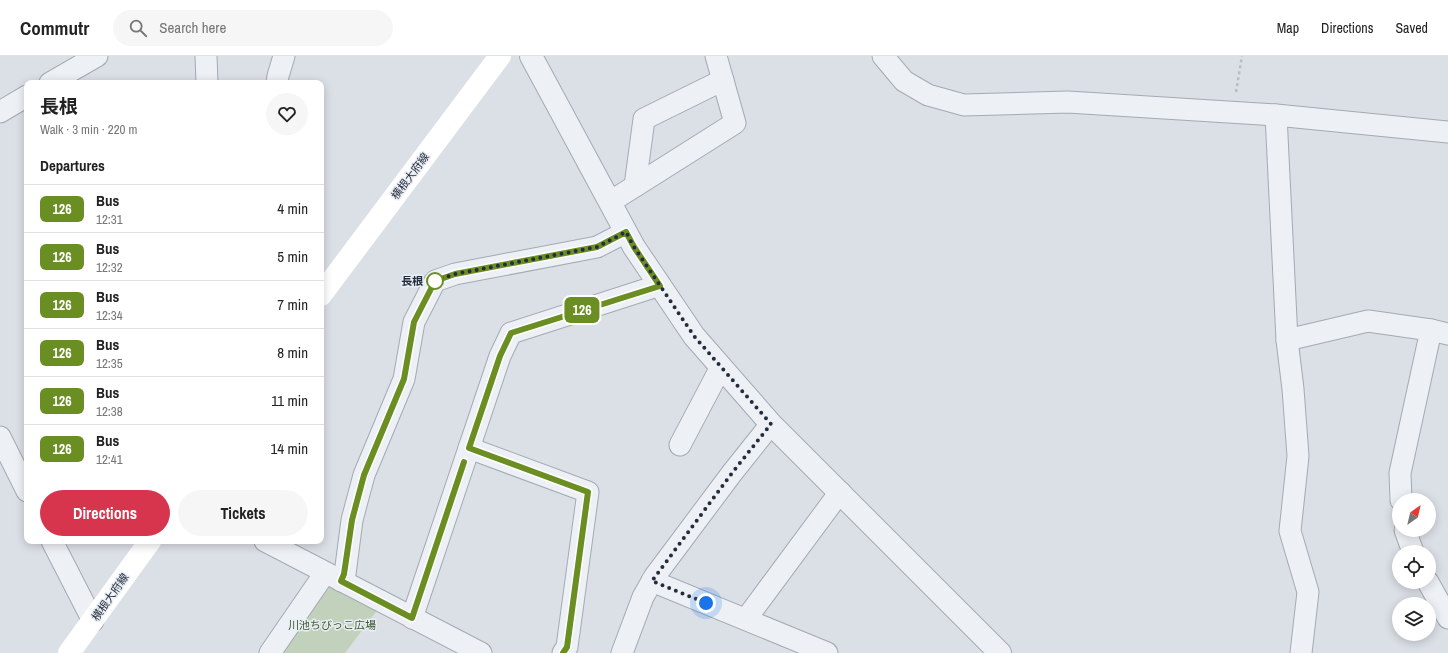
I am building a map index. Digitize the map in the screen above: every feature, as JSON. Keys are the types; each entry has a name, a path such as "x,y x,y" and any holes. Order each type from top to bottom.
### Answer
{"main road":[{"name":"横根大府線","path":"324,291 500,56"},
{"name":"横根大府線","path":"69,653 148,544"}],"street":[{"path":"55,80 97,56"},
{"path":"206,56 207,80"},
{"path":"277,80 284,56"},
{"path":"531,56 634,247 694,336 771,424 1000,653"},
{"path":"610,202 735,123 716,56"},
{"path":"883,56 904,81 928,95 964,105 1068,102 1276,115 1448,132"},
{"path":"635,186 644,119 723,80"},
{"path":"0,112 24,98"},
{"path":"1276,115 1287,340 1294,389 1298,456 1290,531 1308,592 1301,653"},
{"path":"270,653 333,577 344,574 352,520 364,475 404,379 414,322 435,281 455,274 597,247 626,232"},
{"path":"412,618 500,356 511,333 660,286"},
{"path":"1287,340 1368,321 1440,332 1400,473 1401,493"},
{"path":"680,445 721,367"},
{"path":"622,653 643,597 652,581 732,473 771,424"},
{"path":"0,437 24,484"},
{"path":"469,448 588,492 567,647 563,653"},
{"path":"746,619 840,492"},
{"path":"54,544 93,621"},
{"path":"271,544 412,618 467,650"},
{"path":"652,581 827,653"},
{"path":"1432,589 1448,618"}],"path":[{"path":"1233,112 1242,56"}],"green space":[{"name":"川池ちびっこ広場","path":"325,585 378,609 345,653 278,653"}],"bus line":[{"name":"126","path":"464,462 412,618 341,581 344,574 352,520 364,475 404,379 414,322 435,281 455,274 597,247 626,232 634,247 660,286 511,333 500,356 469,448 588,492 567,647 563,653"}],"place":[{"name":"長根","path":"435,281"}],"route":[{"path":"435,281 455,274 597,247 626,232 634,247 694,336 771,424 732,473 652,581 706,603"}]}
